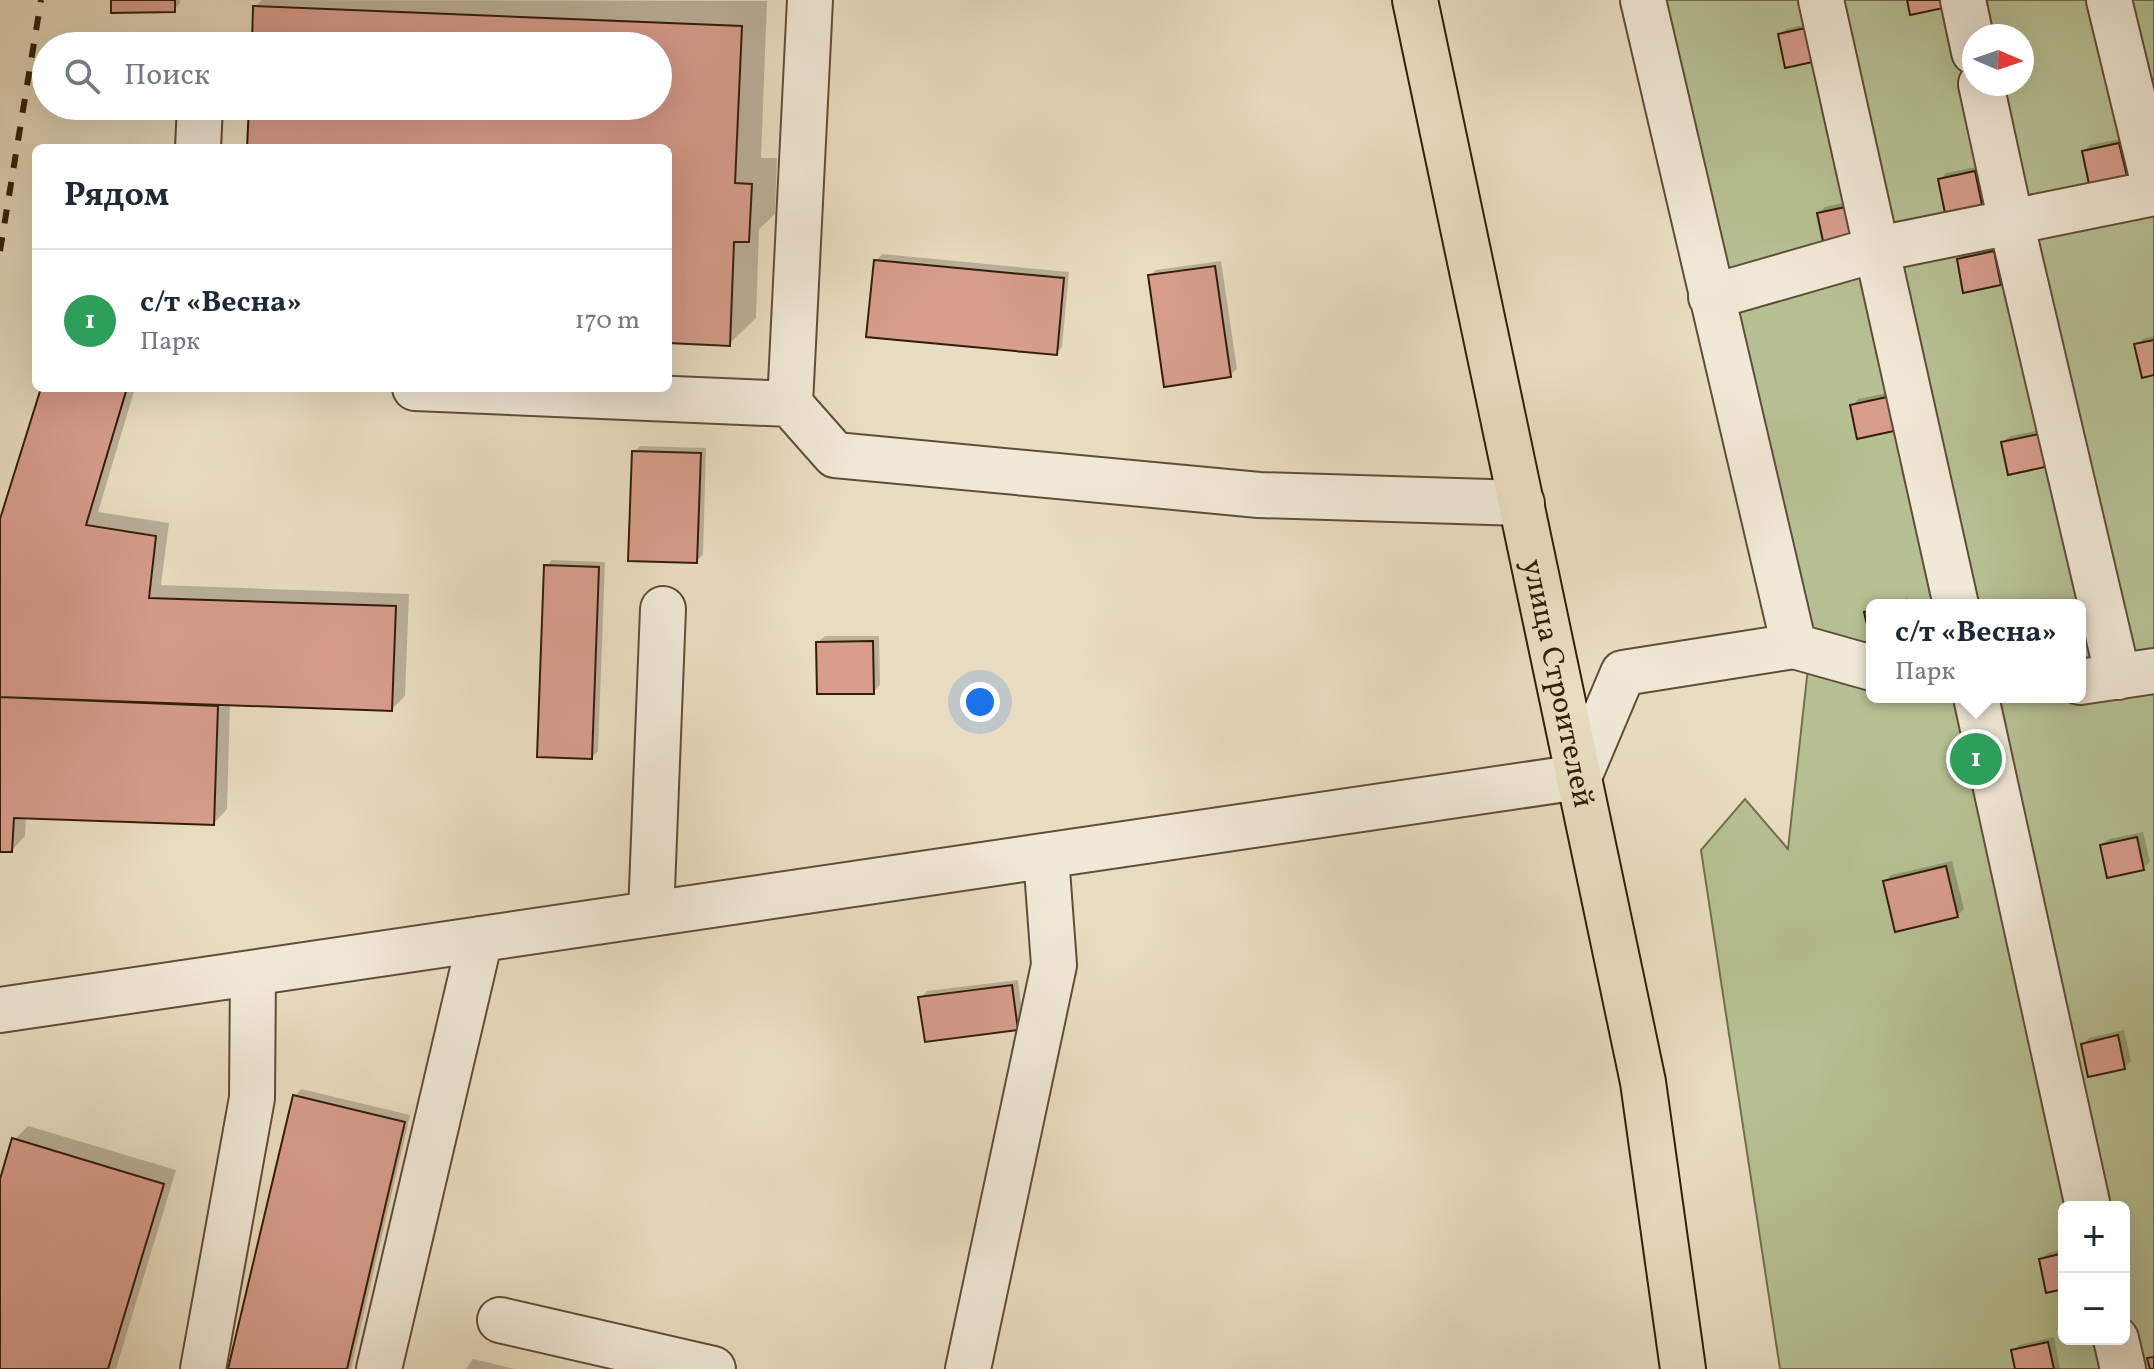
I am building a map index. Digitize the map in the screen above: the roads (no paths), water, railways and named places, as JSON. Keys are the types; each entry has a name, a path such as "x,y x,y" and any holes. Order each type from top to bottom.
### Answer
{"main road":[{"name":"улица Строителей","path":"1415,0 1643,1082 1683,1369"}],"street":[{"path":"810,0 790,404 835,455 1259,495 1522,503"},
{"path":"1643,0 1794,646"},
{"path":"1821,0 1955,599"},
{"path":"1963,0 1968,24"},
{"path":"2109,0 2154,185"},
{"path":"1984,96 2117,677"},
{"path":"198,144 199,120"},
{"path":"1711,297 1878,249 2154,193"},
{"path":"509,392 790,404"},
{"path":"651,914 663,609"},
{"path":"0,1010 1579,777 1623,673 1794,646 1866,666"},
{"path":"1978,703 2087,1201"},
{"path":"968,1369 1054,965 1046,856"},
{"path":"379,1369 480,939"},
{"path":"203,1369 252,1098 253,973"},
{"path":"500,1320 713,1369"},
{"path":"2117,1345 2123,1369"}],"railway":[{"path":"36,32 41,0"},
{"path":"0,251 32,55"}],"place":[{"name":"с/т «Весна»","path":"1976,759"}]}
